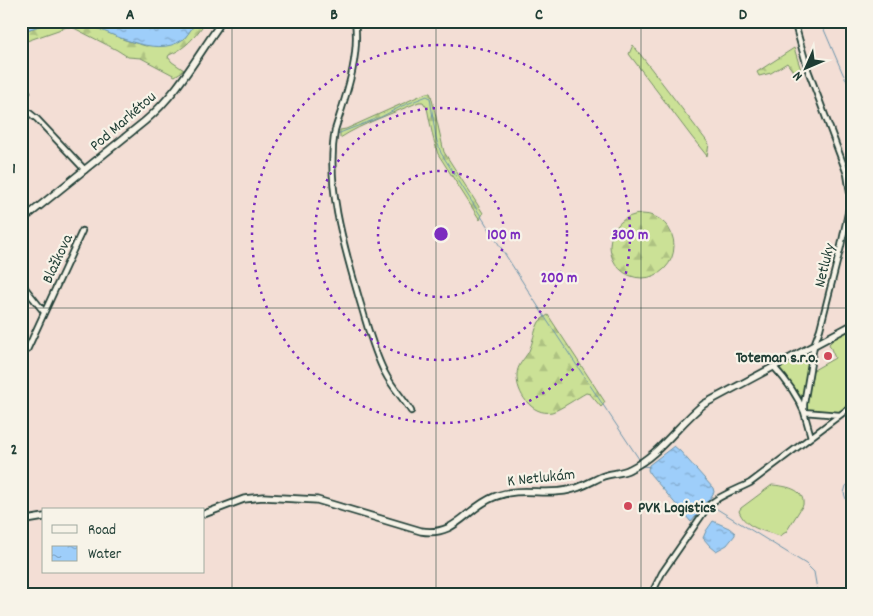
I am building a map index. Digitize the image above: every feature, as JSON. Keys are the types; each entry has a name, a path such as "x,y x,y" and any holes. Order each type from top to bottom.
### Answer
{"street":[{"name":"Pod Markétou","path":"24,218 162,106 186,76 220,21"},
{"path":"356,21 355,60 333,141 334,187 349,266 375,349 389,381 411,411"},
{"path":"734,21 753,21"},
{"name":"Netluky","path":"794,21 808,70 847,174 852,199 820,329 814,345 804,412"},
{"path":"21,99 28,92"},
{"path":"21,106 37,119 85,170"},
{"path":"21,211 24,218"},
{"name":"Blažkova","path":"27,350 82,231"},
{"path":"22,287 44,312"},
{"name":"K Netlukám","path":"205,514 236,501 252,498 317,500 421,531 442,531 454,526 479,504 499,495 519,491 567,491 586,485 608,474 630,469 657,451 704,404 852,325"},
{"name":"Netluky","path":"774,366 799,399 811,436"},
{"path":"651,595 662,573 709,505 717,497 750,483 852,406"},
{"path":"804,412 840,415"},
{"path":"21,521 42,517"}],"green space":[{"path":"54,21 81,21 125,40 146,46 184,39 197,21 211,21 204,24 185,46 169,55 168,57 172,62 184,70 175,76 141,58 128,57 72,27 21,43 21,32"},
{"path":"633,45 709,144 707,156 629,54"},
{"path":"794,48 801,70 795,74 787,63 771,73 759,76 757,72"},
{"path":"426,93 431,95 444,152 483,213 480,220 438,154 427,108 423,102 369,123 340,138 340,130"},
{"path":"642,214 660,220 668,228 674,246 668,264 660,272 642,278 624,272 616,264 610,246 616,228 624,220"},
{"path":"548,315 605,402 601,407 590,394 586,393 556,411 545,412 532,407 522,396 517,382 518,368 529,351 539,322"},
{"path":"852,329 852,404 842,411 834,413 809,411 805,406 812,371 835,358 829,344 835,338"},
{"path":"809,352 807,375 803,399 780,368"},
{"path":"772,485 793,489 803,499 803,505 786,532 780,536 750,525 739,511"}],"water":[{"path":"21,21 54,21 21,32"},
{"path":"81,21 197,21 182,40 171,45 159,47 132,42"},
{"path":"674,446 713,488 714,492 691,522 648,470 649,465"},
{"path":"713,521 729,528 735,533 727,545 716,551 703,538"}],"waterway":[{"path":"821,21 843,74 852,89"},
{"path":"337,134 427,96 430,98 436,138 441,153 548,322 639,459"},
{"path":"643,466 650,467"},
{"path":"852,481 846,486 844,493 852,518"},
{"path":"717,509 806,564 814,572 818,595"}],"place":[{"name":"Toteman s.r.o.","path":"828,356"},
{"name":"PVK Logistics","path":"628,506"}]}
